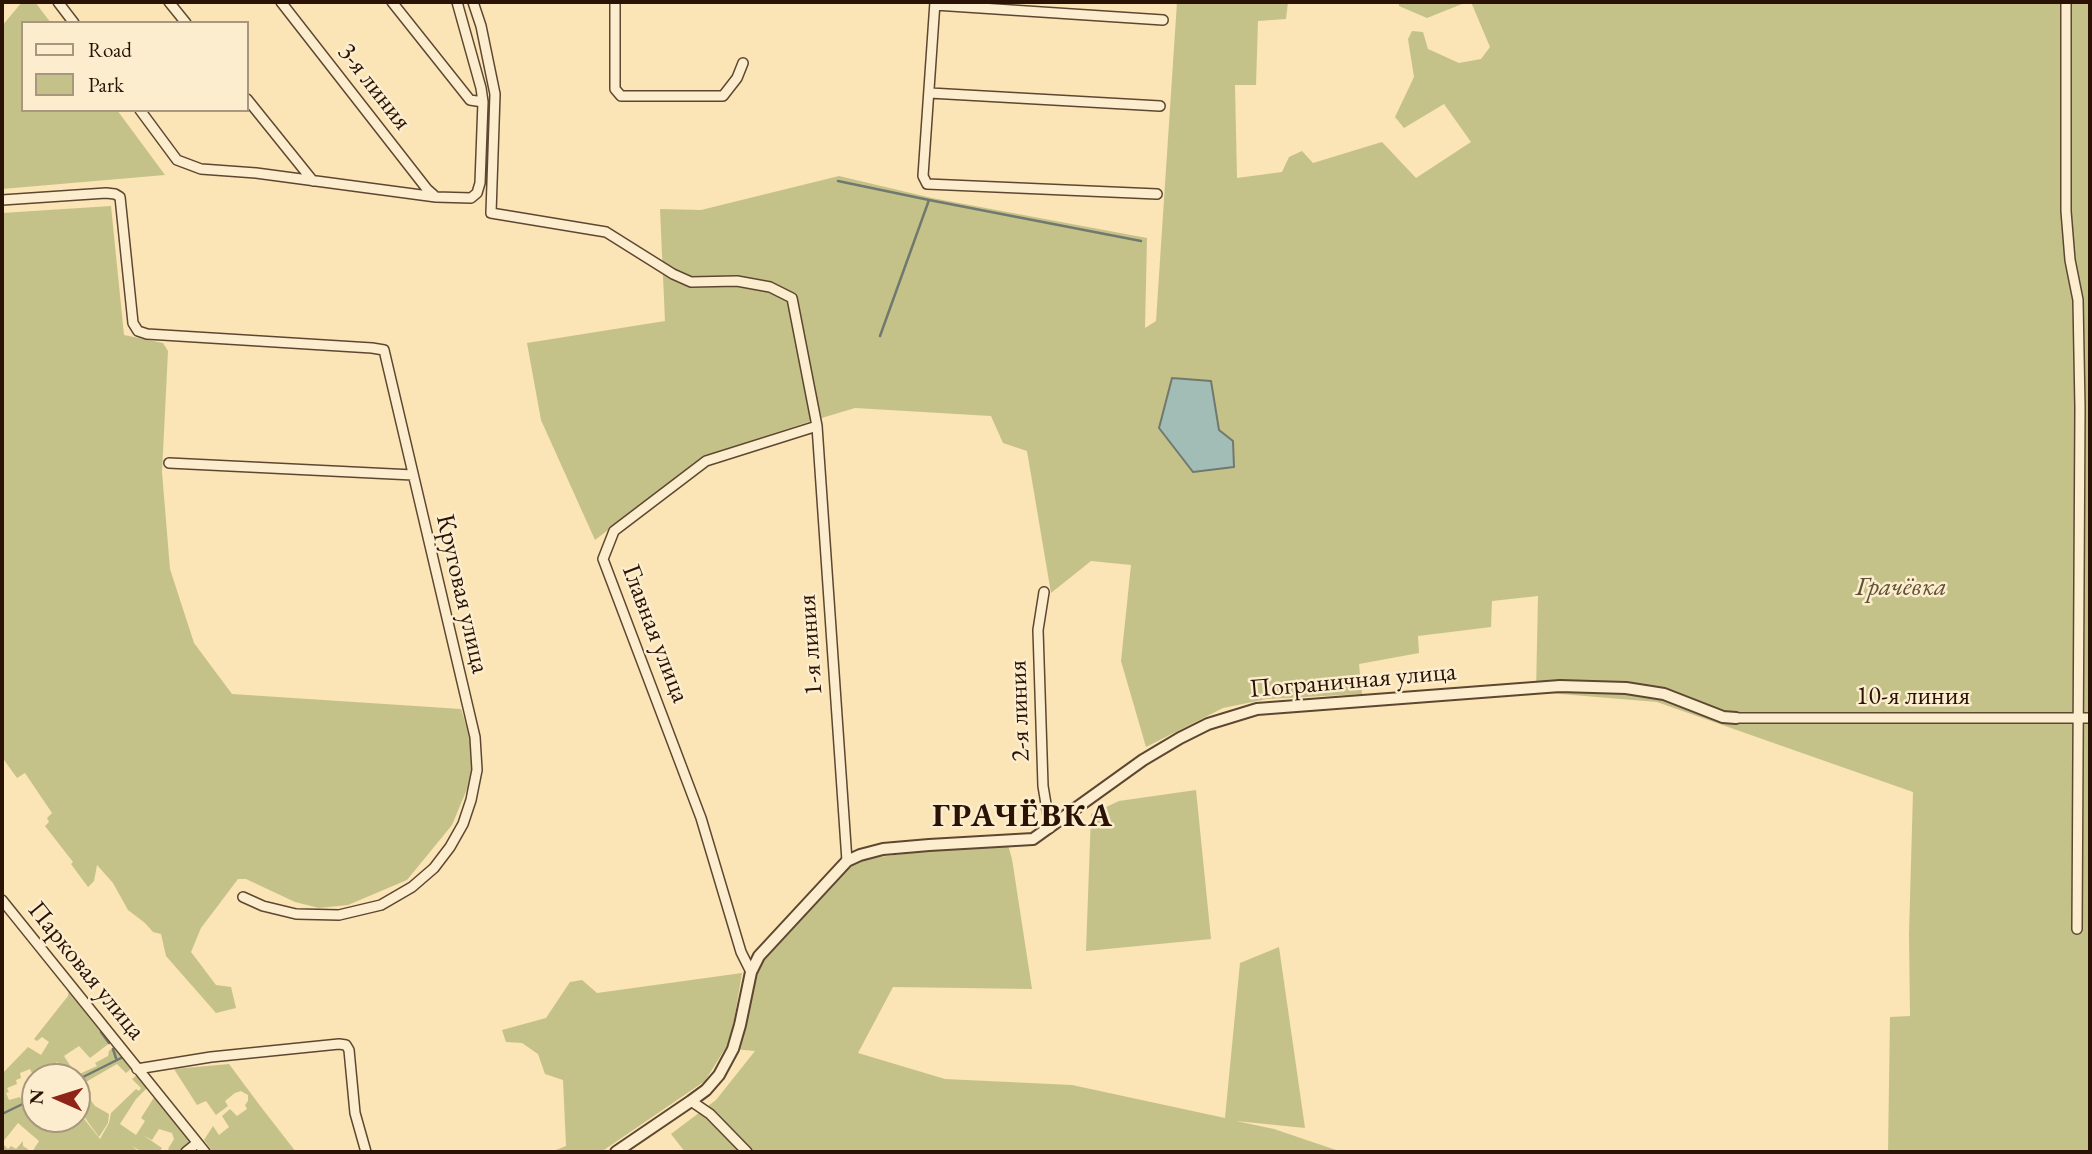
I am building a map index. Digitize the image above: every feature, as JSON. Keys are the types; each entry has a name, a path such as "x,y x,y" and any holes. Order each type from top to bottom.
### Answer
{"street":[{"path":"58,2 72,21"},
{"path":"169,2 184,21"},
{"name":"3-я линия","path":"281,2 436,197"},
{"path":"392,2 470,100 482,102"},
{"path":"141,112 177,160 201,169 436,197 471,198 481,183 481,88 457,2"},
{"name":"1-я линия","path":"473,2 481,26 495,94 491,213 606,232 673,274 691,282 737,281 769,287 792,298 817,426 847,861"},
{"path":"615,2 615,89 621,96 723,96 737,78 743,63"},
{"path":"2066,2 2066,211 2070,260 2078,300 2077,929"},
{"path":"1157,194 927,184 923,176 935,4 1163,20"},
{"path":"930,93 1160,106"},
{"path":"248,100 313,181"},
{"name":"Круговая улица","path":"2,200 106,193 121,197 134,323 138,331 148,334 384,350 475,737 477,770 471,800 463,824 434,868 412,887 381,905 339,915 296,914 243,897"},
{"name":"Главная улица","path":"751,972 741,952 701,818 603,559 614,531 706,461 817,426"},
{"path":"169,463 413,475"},
{"name":"2-я линия","path":"1044,592 1038,630 1043,786 1050,828"},
{"name":"Пограничная улица","path":"616,1152 706,1090 719,1075 733,1049 751,972 766,948 847,861 883,849 1033,839 1143,760 1180,738 1238,714 1276,707 1560,686 1626,688 1664,694 1723,717 1736,718"},
{"name":"10-я линия","path":"1736,718 2090,718"},
{"name":"Парковая улица","path":"2,900 205,1152"},
{"path":"137,1069 200,1059 346,1045 349,1050 355,1113 366,1152"},
{"path":"691,1101 710,1114 747,1152"},
{"path":"186,1152 197,1143"}],"green space":[{"path":"22,2 35,2 49,21 21,21 21,112 118,112 165,175 2,189 2,26"},
{"name":"Грачёвка","path":"1177,2 1288,2 1286,19 1258,21 1256,85 1235,85 1237,178 1282,172 1289,157 1302,151 1313,163 1382,142 1416,178 1471,142 1444,104 1404,128 1395,117 1414,77 1408,39 1412,31 1423,32 1428,49 1459,63 1481,59 1490,47 1471,2 2090,2 2090,1152 1888,1152 1890,1017 1910,1016 1913,792 1657,702 1536,692 1538,596 1492,601 1491,627 1418,636 1419,653 1359,664 1362,694 1267,699 1223,708 1146,747 1121,661 1131,565 1091,561 1051,593 1027,451 1003,443 991,416 855,408 805,423 704,456 595,540 541,420 527,343 665,321 660,209 701,210 839,176 932,198 1147,238 1145,328 1156,321","holes":["1172,378 1211,381 1219,430"]},
{"path":"1399,2 1467,2 1427,18 1399,6"},
{"path":"111,206 124,335 163,343 168,351 162,472 170,569 194,643 232,694 461,709 471,740 472,777 452,825 407,880 348,905 319,908 295,902 246,879 238,879 201,928 191,952 216,985 231,987 236,1008 216,1013 166,956 161,934 153,932 128,910 113,883 97,865 94,881 88,887 71,864 73,862 45,826 52,813 25,773 17,778 2,757 2,213"},
{"path":"1196,790 1211,939 1086,951 1091,814 1119,801"},
{"path":"1007,841 1032,989 893,987 858,1053 945,1079 1072,1085 1225,1118 1240,963 1279,947 1305,1128 1236,1121 1274,1129 1342,1152 685,1152 671,1134 716,1100 755,1051 733,1049 751,972 847,861"},
{"path":"742,973 731,1039 705,1081 601,1152 551,1152 566,1146 563,1080 545,1074 538,1054 522,1043 506,1042 502,1030 546,1018 570,982 582,980 597,993"},
{"path":"69,988 111,1042 90,1058 79,1046 64,1056 68,1063 21,1063 21,1078 16,1080 17,1084 7,1088 9,1092 6,1093 9,1100 21,1099 21,1126 18,1123 2,1143 2,1074 28,1047 41,1055 49,1042 42,1037 37,1041 34,1039 68,996"},
{"path":"114,1046 131,1069 126,1073 117,1064 91,1079 91,1069 97,1066 95,1063 108,1056"},
{"path":"229,1064 296,1152 213,1152 204,1140 213,1126 219,1135 229,1127 222,1116 230,1109 237,1116 247,1109 245,1105 248,1095 241,1091 235,1093 225,1101 228,1106 216,1115 206,1101 197,1105 174,1069"},
{"path":"137,1075 148,1087 136,1099 120,1124 136,1135 145,1121 141,1118 155,1096 190,1140 183,1152 172,1152 168,1149 174,1139 172,1133 159,1129 152,1140 143,1135 162,1148 159,1152 142,1152 132,1146 139,1152 32,1151 39,1141 30,1133 91,1133 91,1128 100,1139 111,1113 136,1089 139,1091 141,1088 132,1079"},
{"path":"91,1100 109,1114 108,1123 99,1137 91,1126"},
{"path":"23,1141 23,1146 31,1151 2,1151 2,1143 8,1149 11,1146 16,1149"}],"water":[{"path":"1172,378 1211,381 1219,430 1233,441 1234,467 1193,472 1159,428"}],"waterway":[{"path":"838,181 929,200"},
{"path":"880,336 929,200 1141,241"},
{"path":"101,1032 109,1043"},
{"path":"113,1049 116,1058"},
{"path":"91,1073 121,1058"},
{"path":"2,1114 21,1105"}],"district":[{"name":"ГРАЧЁВКА","path":"1023,817"}]}
